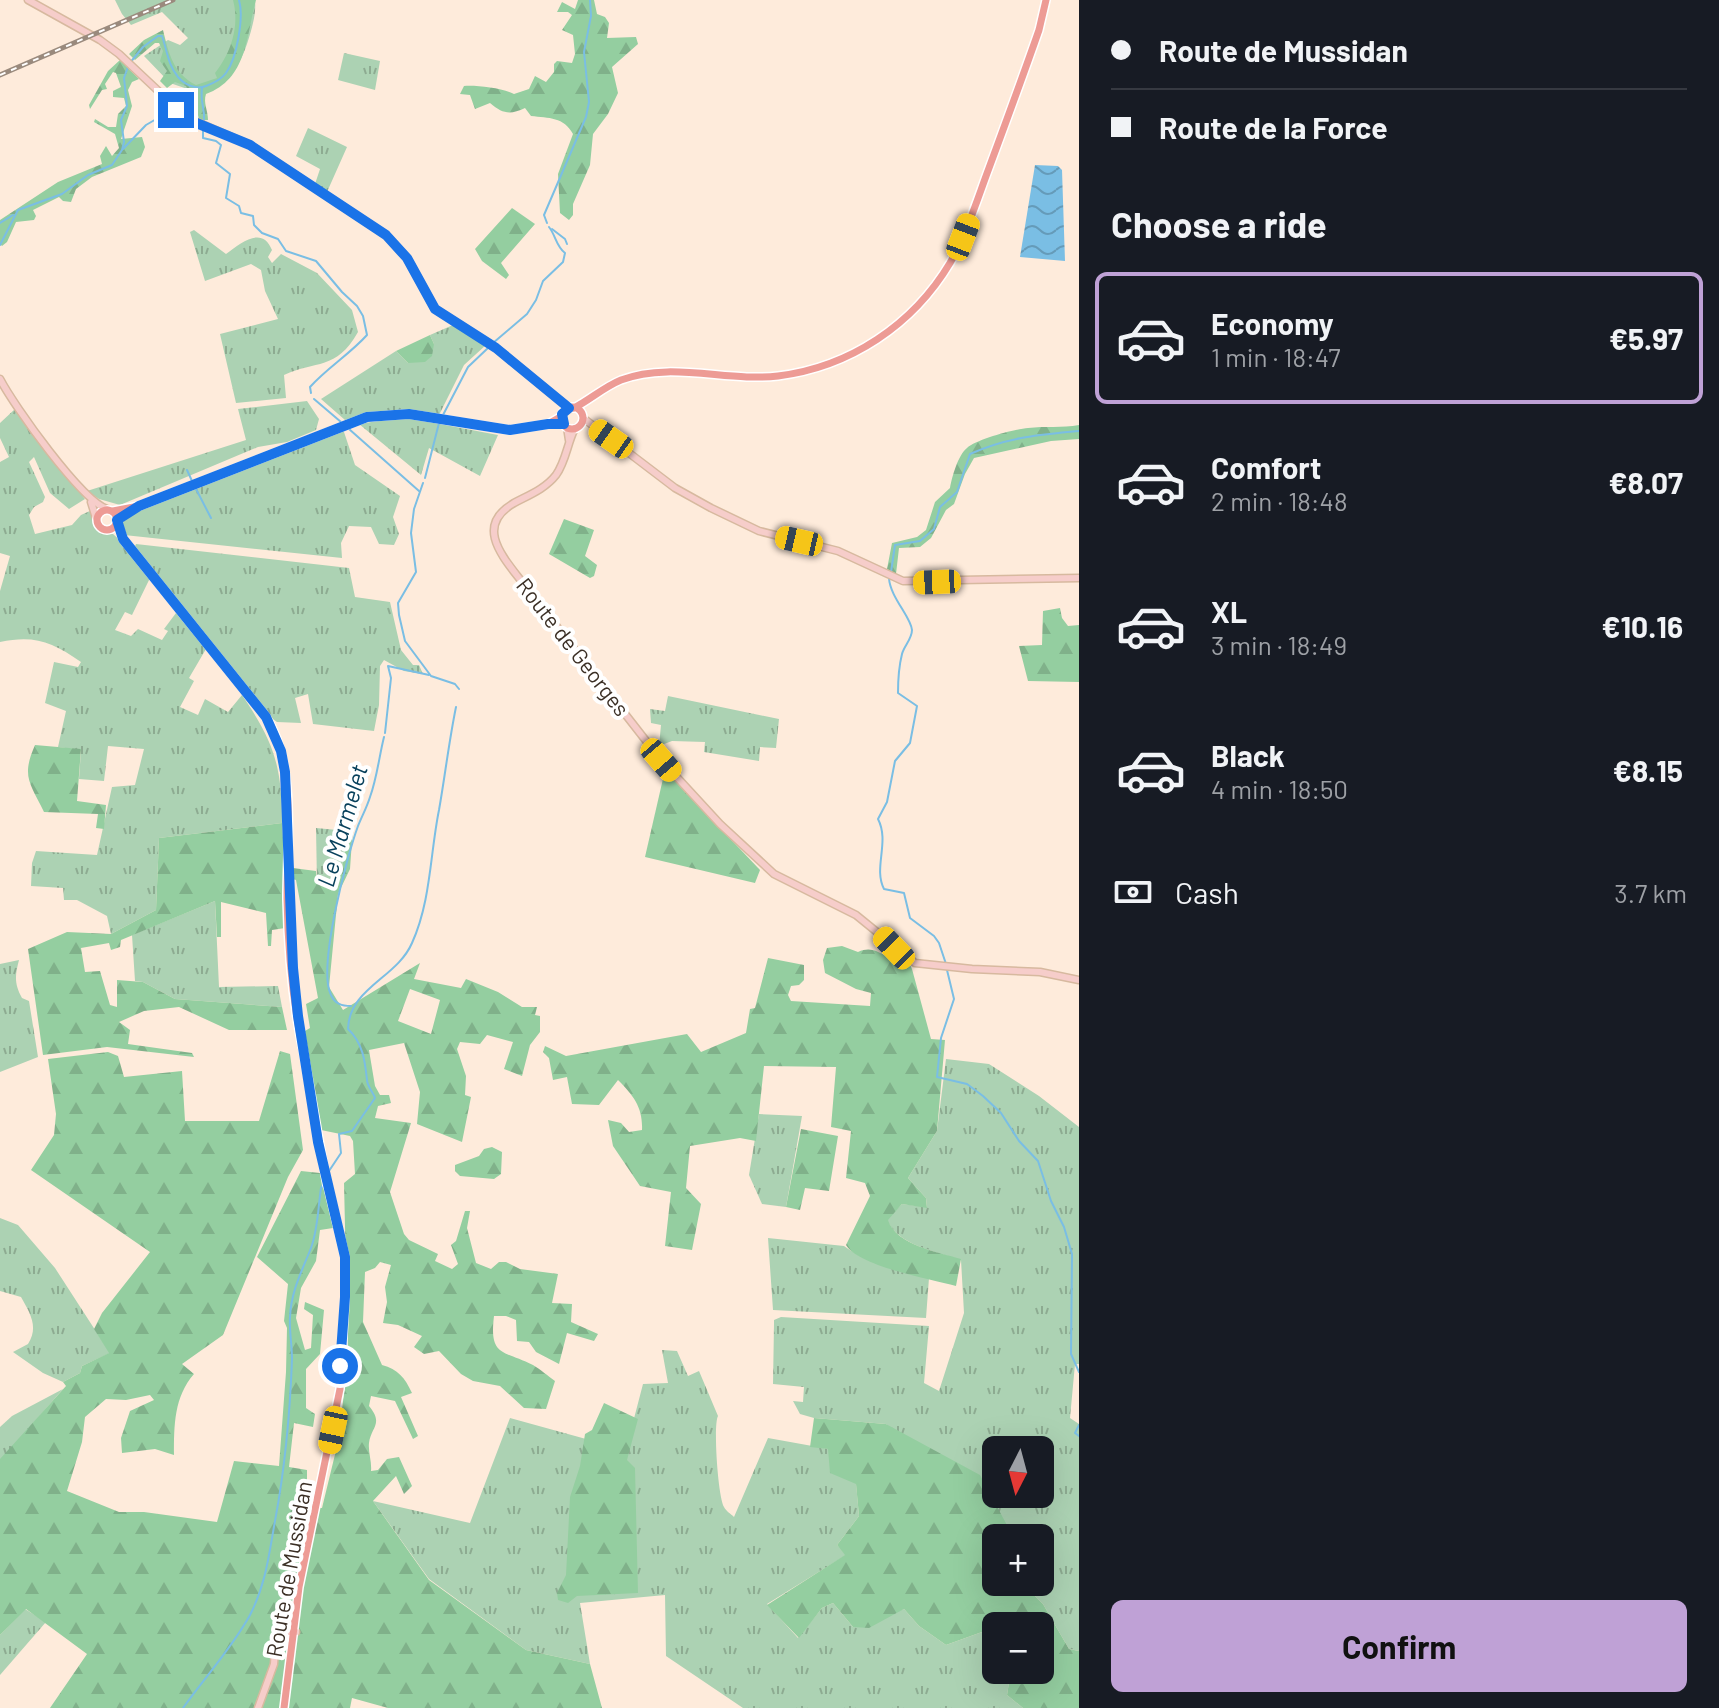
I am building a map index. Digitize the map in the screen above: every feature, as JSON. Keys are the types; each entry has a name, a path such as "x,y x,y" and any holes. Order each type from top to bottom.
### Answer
{"main road":[{"path":"139,506 108,530 100,528 96,518 101,511 139,506 367,417 417,415 498,429 522,429 572,418 608,386 640,375 676,372 757,377 798,372 848,357 886,334 921,303 951,261 999,141 1039,30 1046,0"},
{"path":"110,510 117,521"},
{"name":"Route de Mussidan","path":"117,521 123,539"},
{"name":"Route de Mussidan","path":"108,530 123,539 267,725 278,752 286,791 293,968 302,1046 324,1173 345,1257 345,1297 340,1389 301,1576 285,1708"},
{"name":"Route de Mussidan","path":"327,1182 341,1257 342,1341"}],"street":[{"path":"28,0 83,29 129,64 186,117 250,145 386,235 407,258 431,303 452,321 496,348 560,400 572,418 593,426 675,488 759,531 838,551 908,582 1079,578"},
{"path":"0,379 21,415 85,492 94,502 110,510"},
{"name":"Route de Georges","path":"572,418 562,465 547,484 500,514 494,531 500,553 661,760 758,862 793,885 856,915 915,963 950,968 1040,972 1079,980"},
{"path":"85,492 96,518"},
{"path":"258,1708 274,1664 276,1636 295,1632"}],"green space":[{"path":"115,0 255,0 255,12 240,61 229,75 202,94 170,83 144,56 168,40 180,45 188,38 162,12 131,25"},
{"path":"233,0 256,0 247,42 230,78 206,94 208,120 199,120 195,101 180,107 178,104 189,93 186,86 175,82 167,88 160,81 167,71 160,61 163,51 159,43 135,60 129,54 144,40 163,30 170,55 182,75 196,85 217,78 215,73 226,57 235,29"},
{"path":"578,0 594,0 597,14 609,23 607,38 636,37 638,44 612,67 618,93 593,134 590,165 569,220 560,213 558,174 573,134 569,128 555,119 531,116 525,108 507,112 490,103 475,109 470,95 460,94 464,86 469,86 514,94 529,89 535,76 546,82 554,72 557,61 572,63 575,54 573,35 562,30 572,15 557,12 562,2 575,9"},
{"path":"344,53 380,61 375,90 338,80"},
{"path":"120,60 139,79 132,82 128,90 132,106 121,139 142,137 145,147 141,157 92,177 76,189 71,202 59,197 33,210 34,220 16,222 2,246 0,220 58,182 102,164 100,156 106,146 112,156 119,148 115,134 94,122 95,119 108,127 116,127 118,114 126,106 124,98 113,97 113,91 121,87 116,73 113,72 105,84 107,89 102,90 90,109 89,105 108,71"},
{"path":"308,128 347,147 327,192 315,184 320,169 296,156"},
{"path":"512,208 535,224 501,263 509,275 506,279 482,261 475,249"},
{"path":"194,230 226,254 251,238 263,239 272,250 268,257 272,263 281,254 317,273 352,310 358,332 350,344 333,359 284,375 286,398 236,403 220,334 278,319 265,291 261,270 251,264 205,281 190,232"},
{"path":"453,325 486,345 464,365 439,415 392,412 345,420 321,399 396,351 408,363 434,344 430,335"},
{"path":"430,335 434,344 432,356 425,362 408,363 396,351"},
{"path":"307,401 319,419 316,430 287,442 258,447 120,505 99,499 87,491 246,440 238,409"},
{"path":"15,409 85,499 69,509 50,493 34,457 29,462 45,497 29,515 35,534 72,525 81,515 92,510 95,528 99,532 113,534 123,543 150,578 132,615 125,612 115,630 131,636 138,629 162,640 168,631 164,629 176,613 206,649 189,678 194,681 180,707 198,715 205,699 228,712 242,695 269,741 278,770 282,823 159,838 156,910 111,934 107,916 77,900 64,900 63,888 31,886 36,851 97,855 112,787 135,785 144,749 108,746 104,781 79,779 81,750 58,747 66,711 45,703 54,662 78,667 81,662 43,642 23,639 0,642 0,591 10,556 0,553 0,462 9,457 0,438 0,423"},
{"path":"403,417 498,435 480,476 429,448 421,475 359,424"},
{"path":"1079,425 1079,439 1051,441 974,458 954,504 946,510 931,538 920,547 899,548 896,574 887,569 892,543 917,537 926,530 935,502 950,488 958,461 967,448 1014,430"},
{"path":"343,429 355,465 400,496 393,517 399,534 394,545 379,544 371,527 349,526 341,543 342,558 124,535 122,524 128,515"},
{"path":"564,519 594,530 585,556 597,565 594,576 590,578 549,554"},
{"path":"136,544 349,568 355,597 390,602 401,650 413,665 419,665 423,674 404,671 384,660 380,666 379,705 374,731 313,724 308,694 295,698 301,723 277,722 134,549"},
{"path":"1060,608 1068,626 1079,625 1079,682 1028,681 1019,646 1042,645 1043,611"},
{"path":"668,696 779,719 776,748 760,747 759,761 704,752 705,742 672,741 659,746 661,725 651,723 650,709 665,711"},
{"path":"35,745 81,749 77,801 106,805 104,829 96,828 98,814 44,812 28,773"},
{"path":"665,770 760,870 755,883 645,857"},
{"path":"282,823 285,867 316,871 317,882 333,884 341,873 349,826 353,826 350,869 338,894 329,987 343,1010 420,963 414,979 461,988 466,979 498,992 522,1007 537,1007 535,1015 540,1016 540,1032 530,1045 522,1076 504,1069 513,1042 487,1035 480,1044 460,1042 457,1049 466,1076 465,1095 471,1097 462,1142 417,1124 420,1092 404,1043 369,1050 375,1086 380,1095 389,1095 391,1103 378,1106 375,1118 411,1123 390,1192 404,1234 409,1240 438,1254 435,1261 452,1269 458,1264 451,1245 456,1241 465,1211 470,1211 467,1228 476,1263 491,1269 499,1262 506,1262 520,1269 558,1274 552,1303 572,1304 571,1322 598,1334 594,1341 567,1333 559,1364 536,1352 529,1342 517,1341 516,1320 494,1316 496,1346 506,1354 533,1365 555,1381 546,1409 524,1408 500,1386 473,1381 461,1374 439,1351 424,1354 414,1347 422,1336 398,1325 383,1323 387,1302 385,1287 391,1265 380,1262 365,1272 363,1322 382,1365 400,1375 412,1393 401,1397 418,1436 413,1439 395,1401 371,1396 369,1406 376,1421 369,1443 371,1471 378,1470 387,1459 399,1457 412,1486 404,1494 396,1476 373,1501 429,1580 526,1650 590,1664 602,1708 388,1708 352,1698 350,1708 50,1708 87,1654 26,1609 0,1635 0,1459 66,1386 63,1382 80,1373 82,1366 109,1353 94,1329 102,1313 150,1252 31,1170 54,1135 56,1114 48,1059 108,1052 118,1056 124,1077 182,1071 185,1121 259,1121 280,1051 290,1054 303,1150 288,1177 223,1335 182,1364 194,1374 179,1402 174,1455 155,1449 122,1453 121,1438 130,1411 154,1400 150,1395 126,1400 106,1399 85,1417 82,1442 67,1491 119,1512 144,1512 217,1522 234,1461 279,1466 288,1284 257,1257 301,1171 320,1173 333,1228 320,1230 316,1261 301,1288 296,1318 305,1350 311,1348 313,1315 304,1309 305,1302 324,1310 320,1354 306,1369 306,1408 315,1414 313,1427 294,1423 289,1467 307,1470 307,1507 322,1508 339,1438 348,1356 344,1183 355,1174 353,1141 350,1136 321,1130 305,1031 310,1028 306,1004 318,998 296,880 285,877 285,928 272,930 271,946 268,946 266,913 221,902 221,937 217,937 215,901 121,940 120,947 111,950 109,943 81,948 85,972 100,971 110,1005 117,1007 117,980 143,982 175,999 282,1007 287,1030 229,1030 179,1007 144,1011 119,1022 130,1030 128,1044 192,1053 194,1057 107,1047 43,1055 28,949 67,932 111,934 156,910 159,838","holes":["410,989 440,1000 431,1034 398,1021"]},
{"path":"316,828 348,831 341,873 333,884 317,883"},
{"path":"215,901 219,987 278,986 282,1007 175,999 135,981 132,935"},
{"path":"842,946 858,952 874,950 890,958 894,953 908,961 931,1039 945,1040 937,1131 908,1178 926,1198 927,1208 902,1204 888,1220 892,1229 909,1241 961,1259 956,1286 879,1265 853,1253 846,1245 870,1196 865,1183 846,1178 851,1131 831,1127 836,1067 764,1066 756,1141 740,1138 690,1146 686,1188 701,1204 692,1250 665,1246 671,1192 640,1186 613,1146 608,1120 621,1123 629,1132 642,1130 641,1115 633,1097 618,1080 599,1105 572,1104 567,1077 553,1080 549,1058 543,1052 545,1046 566,1056 687,1034 701,1052 746,1033 750,1009 755,1008 768,958 804,965 804,980 799,985 791,986 788,995 791,1001 870,1006 871,993 825,973 823,960 827,948"},
{"path":"19,960 16,984 22,998 29,1001 38,1057 0,1072 0,964"},
{"path":"946,1059 989,1064 1039,1096 1079,1127 1079,1364 1075,1364 1070,1418 1079,1424 1079,1651 1069,1649 1054,1623 1054,1612 1048,1612 1035,1596 1054,1596 1054,1524 1004,1524 985,1508 1054,1508 1054,1436 982,1436 982,1505 886,1424 800,1414 793,1401 803,1402 804,1387 773,1384 774,1320 781,1317 929,1326 924,1383 939,1391 964,1313 961,1260 908,1241 892,1228 887,1219 902,1204 927,1207 926,1198 908,1178 937,1131"},
{"path":"759,1114 802,1116 786,1207 762,1204 749,1175"},
{"path":"801,1129 838,1136 829,1191 805,1188 800,1210 786,1207"},
{"path":"492,1147 502,1152 501,1174 494,1179 460,1176 455,1171 455,1165 479,1156 484,1149"},
{"path":"0,1218 18,1225 55,1268 110,1353 82,1366 80,1373 63,1382 43,1373 13,1352 28,1344 33,1326 21,1297 0,1291"},
{"path":"768,1238 844,1246 874,1262 929,1278 926,1318 773,1310"},
{"path":"662,1350 677,1351 688,1376 699,1371 718,1416 718,1476 722,1501 734,1517 768,1438 829,1449 856,1483 859,1516 837,1545 846,1555 767,1604 798,1638 822,1608 833,1603 853,1627 904,1609 919,1626 946,1645 982,1632 982,1684 1009,1684 1007,1695 1023,1708 743,1708 666,1656 665,1595 580,1603 590,1664 526,1650 429,1579 373,1501 470,1523 510,1418 586,1439 631,1430 643,1384 668,1383"},
{"path":"63,1389 0,1459 0,1427 12,1416"},
{"path":"604,1403 638,1419 627,1460 635,1468 638,1593 577,1596 568,1603 558,1600 557,1593 566,1575 570,1497 580,1466 585,1434 592,1430"},
{"path":"814,1418 886,1424 980,1475 982,1508 998,1508 1006,1524 982,1524 982,1596 1035,1596 1048,1612 982,1612 982,1632 946,1645 919,1626 904,1609 869,1628 853,1627 833,1603 822,1608 799,1638 767,1605 845,1555 837,1545 859,1516 856,1484 830,1473 828,1449 810,1447"},
{"path":"25,1609 46,1622 0,1675 0,1635"},
{"path":"1054,1623 1069,1649 1079,1651 1079,1708 1023,1708 1007,1695 1009,1684 1054,1684"}],"water":[{"path":"1035,165 1058,166 1062,170 1065,261 1020,257"}],"waterway":[{"path":"0,245 18,210 62,194 88,175 112,165 124,142 121,120 127,106 124,78 129,64 143,47 162,36 175,72 191,86 206,86 224,75 233,58 238,37 241,16 239,0"},
{"path":"547,223 544,215 586,117 589,102 584,52 591,16 590,0"},
{"name":"Le Marmelet","path":"202,88 204,120"},
{"path":"178,106 190,99 196,89"},
{"path":"123,149 146,125 170,111"},
{"name":"Le Marmelet","path":"203,128 203,138 221,145 216,163 230,174 226,198 239,206 241,213 253,216 254,225 262,233 278,239 286,251 316,261 363,316 367,335 310,387 311,393"},
{"path":"0,223 13,215"},
{"path":"493,343 527,314 543,281 563,262 565,253 549,227"},
{"name":"Le Marmelet","path":"552,229 567,244"},
{"path":"443,415 468,367 489,347"},
{"name":"Le Marmelet","path":"314,399 341,422"},
{"path":"425,478 439,423"},
{"name":"Le Marmelet","path":"349,429 419,491"},
{"path":"891,572 895,545 920,541 934,529 940,507 957,492 970,454 1011,440 1079,431"},
{"path":"187,470 192,481"},
{"path":"423,483 414,509 411,533 416,572 398,603 399,615 405,641 431,676 455,684 459,689"},
{"path":"195,487 211,518"},
{"path":"889,578 912,630 901,659 898,693 917,706 910,743 895,761 887,802 878,819 882,837 881,881 884,889 904,893 910,918 934,936 946,964"},
{"name":"Le Marmelet","path":"385,733 391,678 388,666 429,675"},
{"path":"327,1174 341,1153 339,1134 352,1131 375,1098 367,1082 360,1046 348,1029 350,1015 365,993 405,955 418,927 427,894 456,707"},
{"name":"Le Marmelet","path":"351,1006 339,1004 331,995 328,981 330,938 347,861 372,790 384,737"},
{"path":"947,970 954,999 941,1038 937,1077 967,1084 983,1096 1001,1113 1019,1141 1038,1161 1072,1254 1071,1354 1079,1372"},
{"path":"183,1708 243,1627 263,1580 279,1501 286,1440 292,1359 292,1298 313,1241 324,1183"},
{"path":"1079,1425 1075,1433 1079,1436"}],"railway":[{"path":"0,75 173,0"}],"route":[{"path":"176,110 194,122 232,135 250,145 386,235 407,258 431,303 441,315 496,348 569,408 562,414 564,424 510,430 409,414 367,417 139,506 117,520 123,539 266,717 284,761 298,1016 318,1142 345,1257 340,1366"}]}
